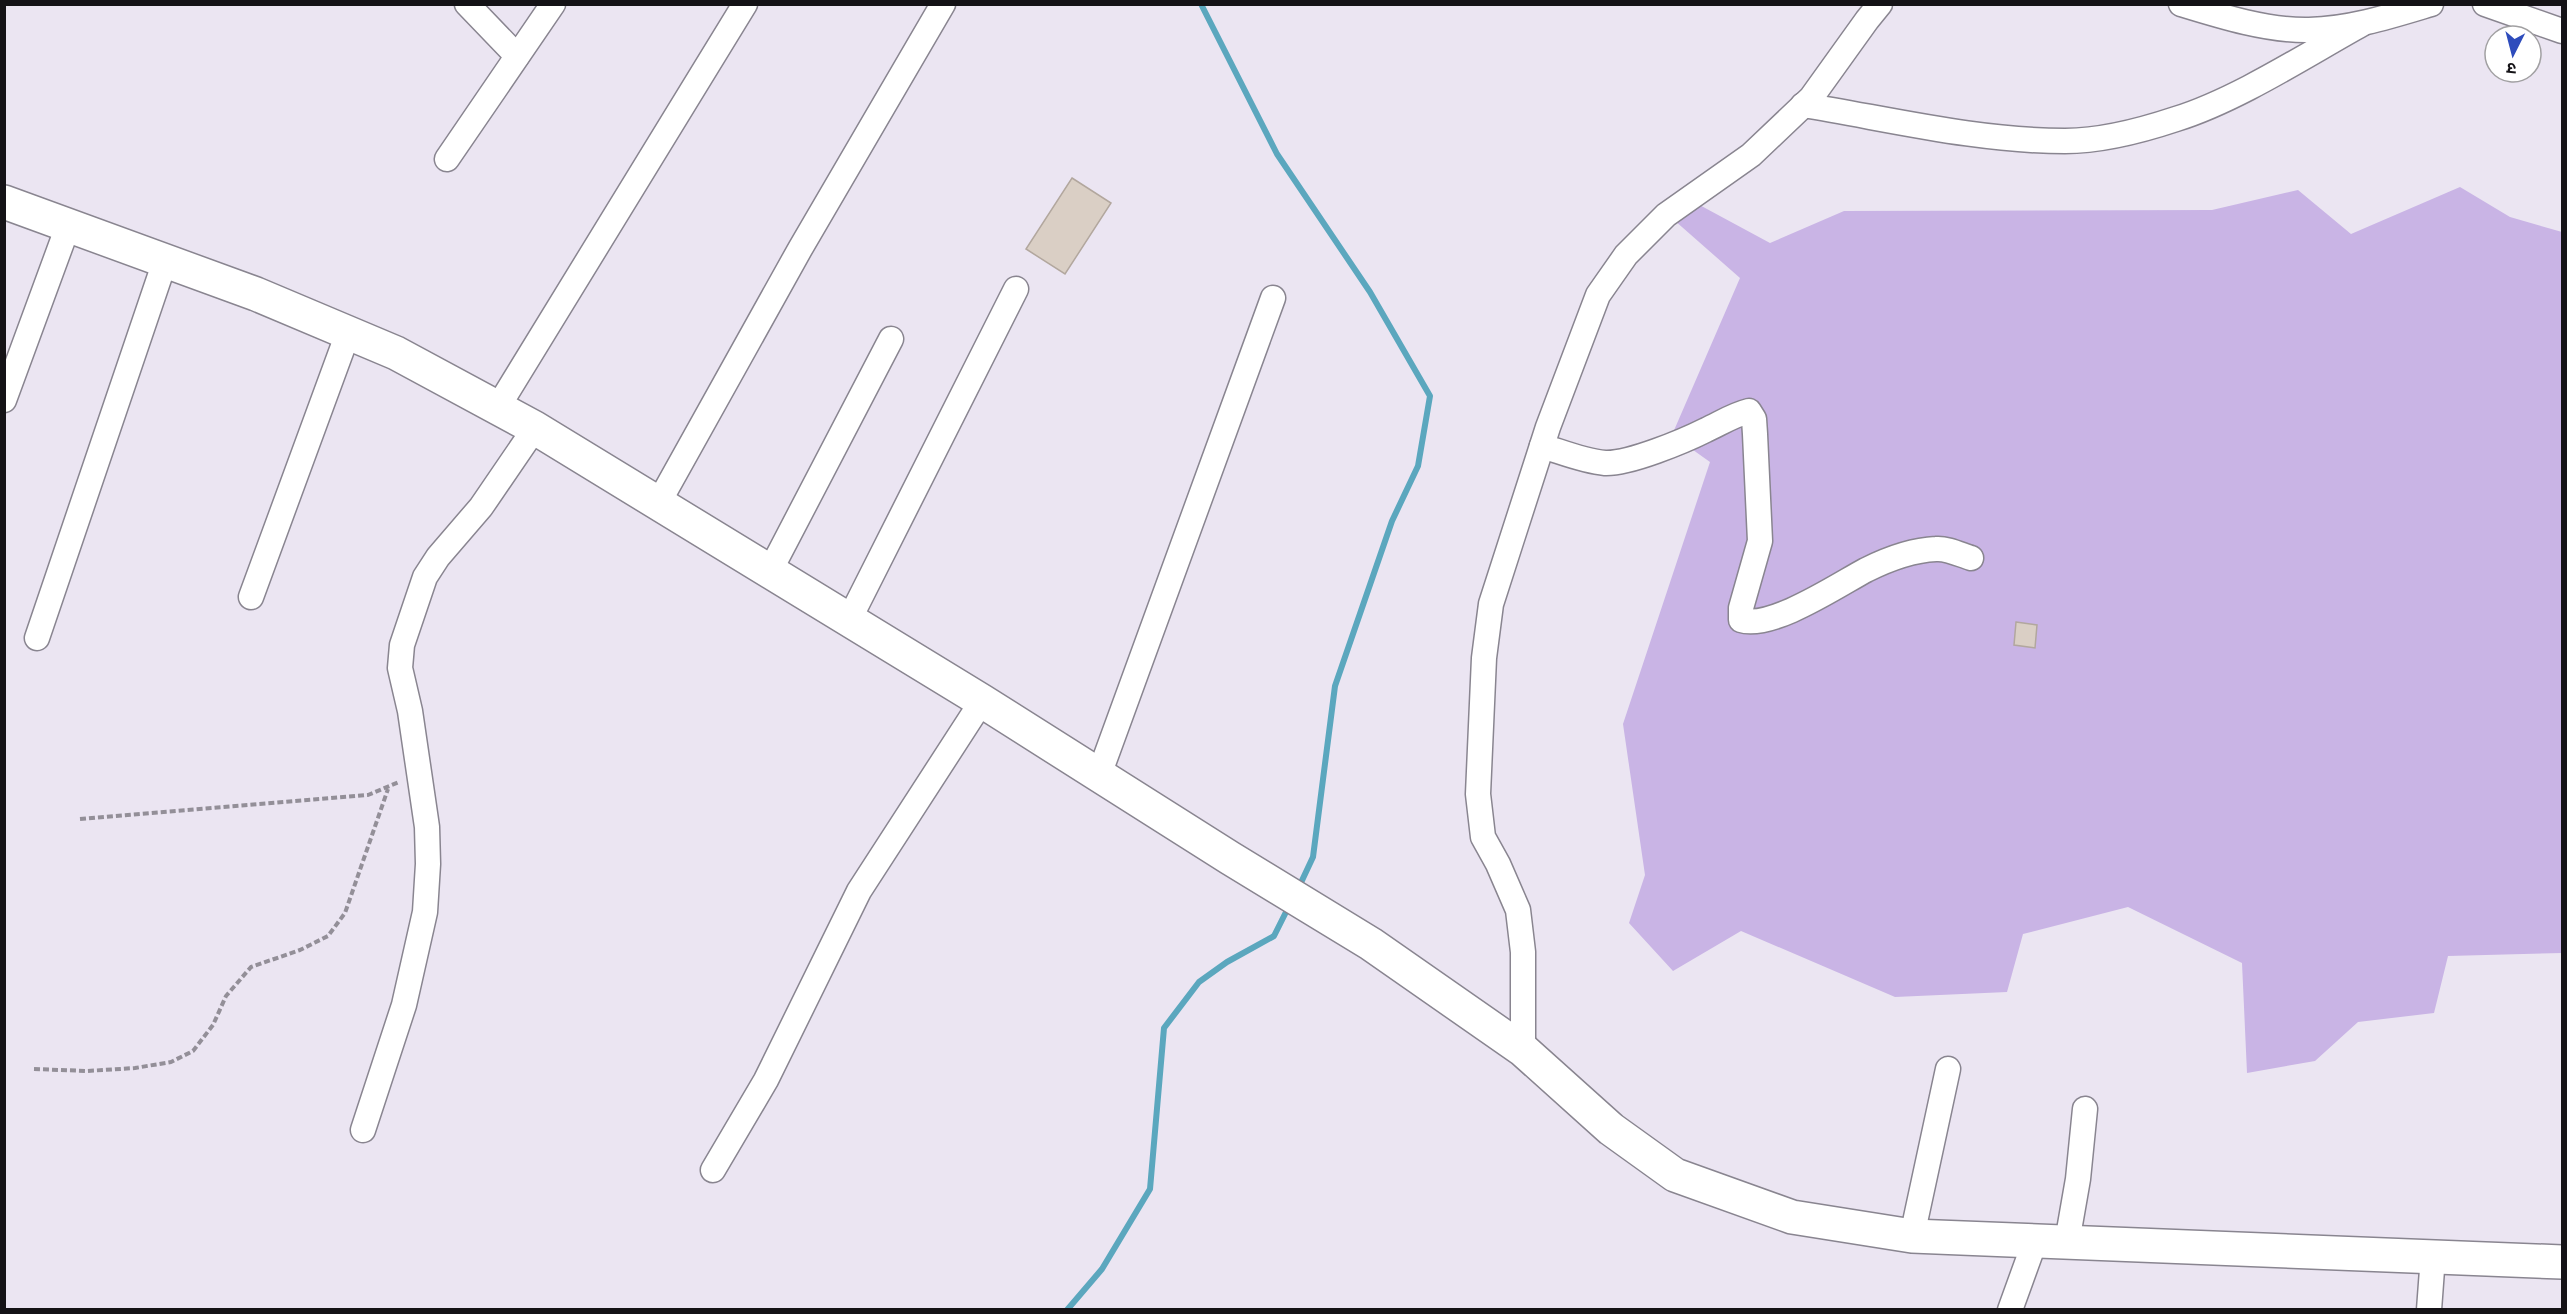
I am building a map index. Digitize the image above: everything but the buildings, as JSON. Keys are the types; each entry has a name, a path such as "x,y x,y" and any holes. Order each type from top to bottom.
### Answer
{"highway":[{"path":"4,202 256,294 396,353 535,428 982,701 1371,944 1523,1050 1611,1129 1675,1175 1792,1217 1912,1236 2562,1262"}],"street":[{"path":"467,4 517,56"},
{"path":"447,159 553,4"},
{"path":"498,407 745,4"},
{"path":"659,502 800,249 943,4"},
{"path":"1523,1050 1523,952 1518,910 1498,864 1483,837 1478,795 1484,658 1491,603 1542,446 1598,295 1626,255 1666,215 1751,154 1803,105 1880,4"},
{"path":"2181,4 2241,22 2308,30 2362,24 2431,4"},
{"path":"2498,6 2562,31"},
{"path":"1803,105 1993,136 2066,141 2125,132 2177,119 2225,98 2362,24"},
{"path":"4,400 68,226"},
{"path":"37,638 165,261"},
{"path":"849,620 1016,289"},
{"path":"1099,775 1273,298"},
{"path":"251,597 348,333"},
{"path":"770,572 891,339"},
{"path":"1542,446 1579,458 1607,463 1636,458 1705,431 1734,415 1749,411 1754,419 1755,427 1760,541 1741,608 1741,620 1749,622 1772,618 1901,555 1938,549 1971,558"},
{"path":"363,1130 404,1005 425,912 426,827 410,711 400,668 402,645 425,577 438,557 481,507 535,428"},
{"path":"713,1170 766,1080 859,891 982,701"},
{"path":"1912,1236 1948,1069"},
{"path":"2067,1242 2078,1179 2085,1109"},
{"path":"2010,1310 2035,1241"},
{"path":"2429,1310 2433,1256"}],"path":[{"path":"80,819 368,795 388,789 401,781 415,752"},
{"path":"34,1069 87,1071 135,1068 171,1062 193,1051 213,1024 226,996 251,968 300,950 328,936 345,913 388,789"}],"shaded area":[{"path":"2460,187 2510,217 2562,232 2562,953 2448,956 2434,1013 2358,1022 2315,1061 2247,1073 2242,963 2128,907 2023,934 2007,992 1895,997 1741,931 1673,971 1629,923 1645,875 1623,724 1710,462 1672,435 1740,278 1674,220 1694,202 1770,243 1844,211 2212,210 2298,190 2351,234"}],"waterway":[{"path":"1201,4 1277,154 1370,292 1430,396 1418,466 1392,521 1335,686 1313,857 1298,889"},
{"path":"1067,1310 1102,1269 1150,1189 1164,1028 1199,982 1227,962 1274,936 1289,906"}]}
